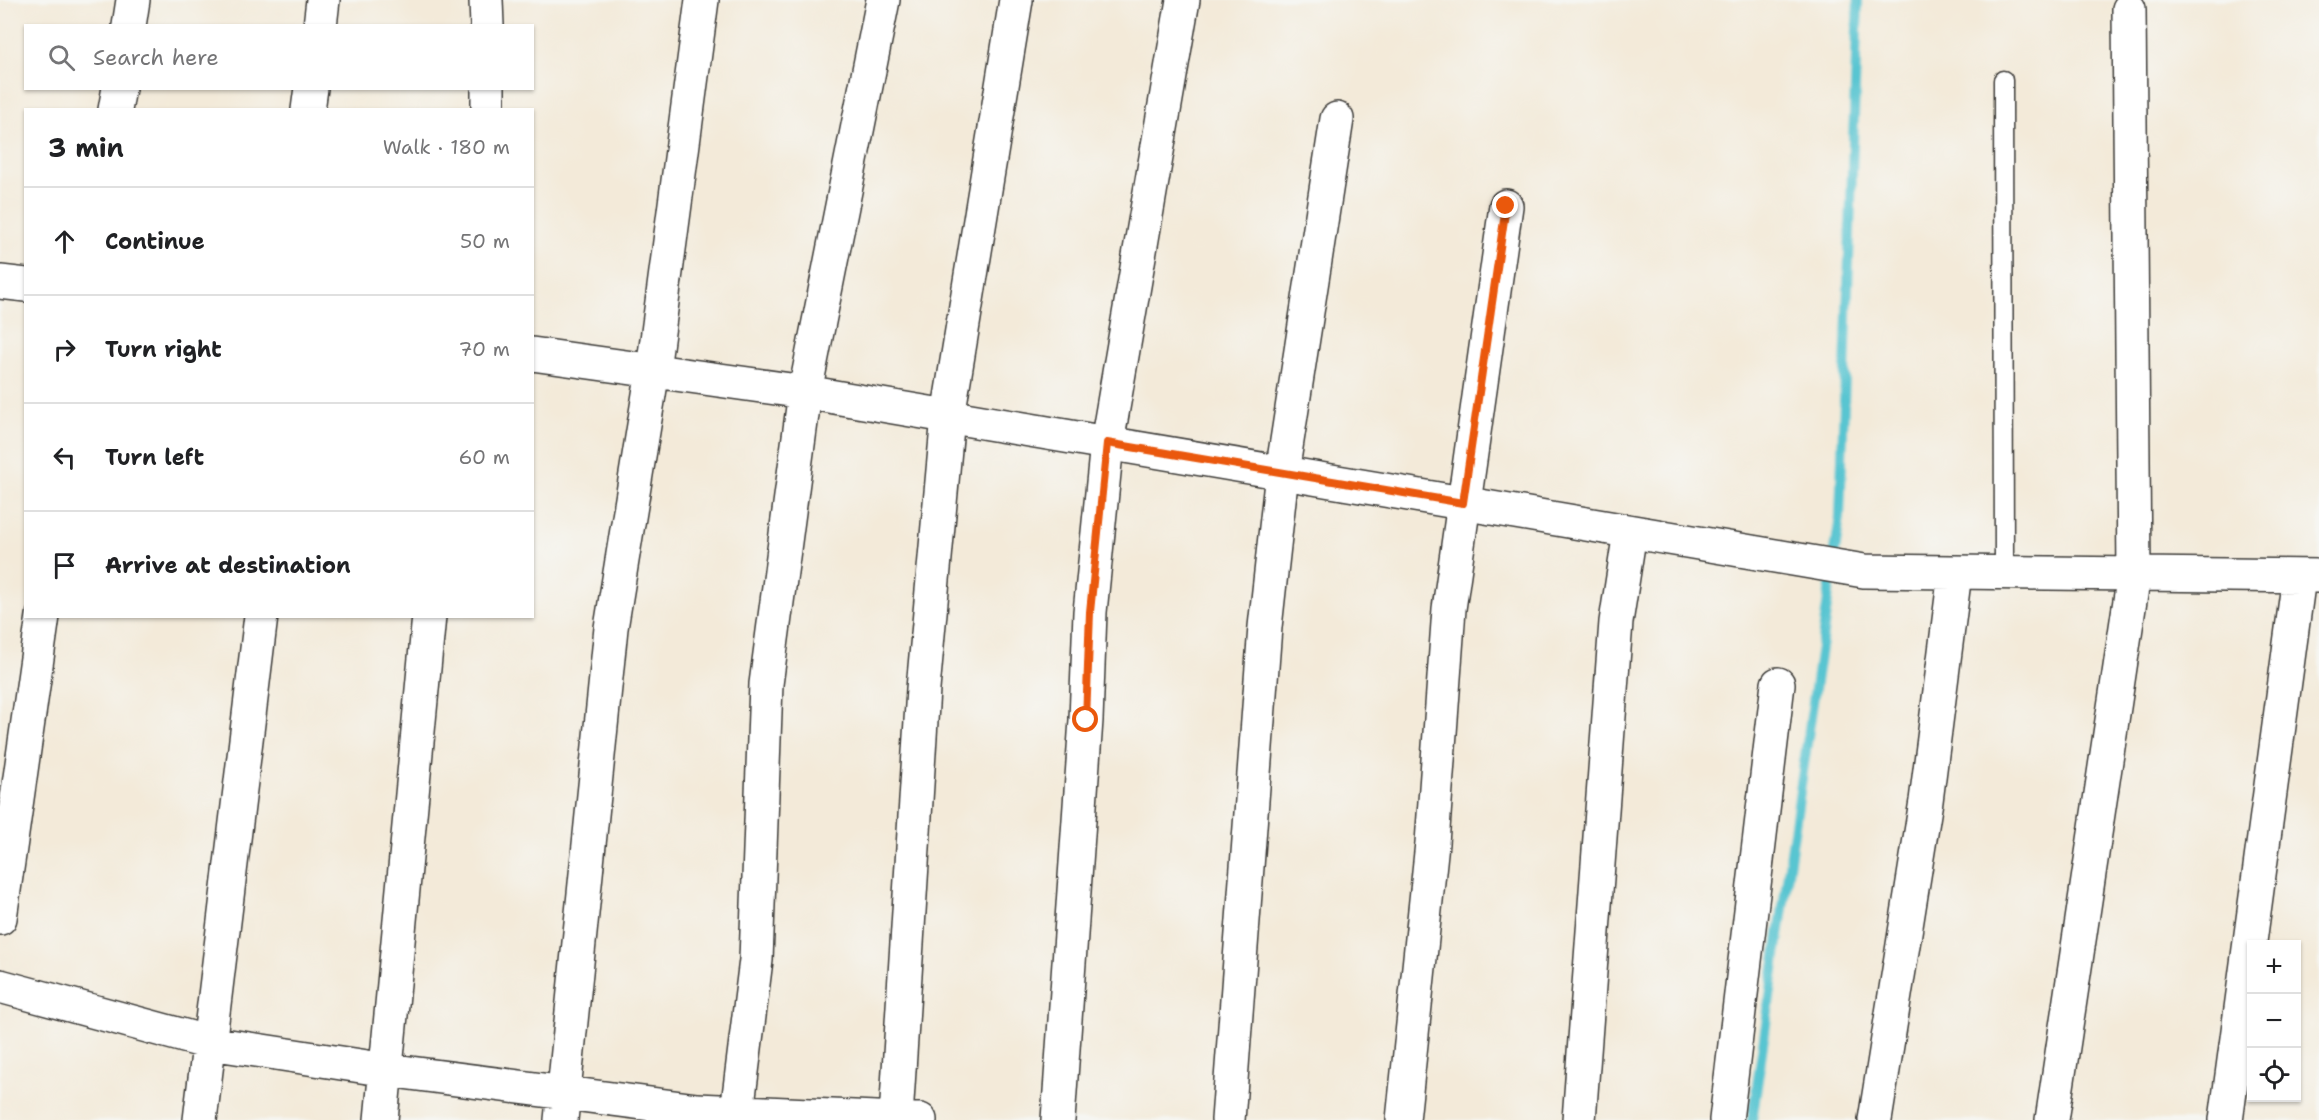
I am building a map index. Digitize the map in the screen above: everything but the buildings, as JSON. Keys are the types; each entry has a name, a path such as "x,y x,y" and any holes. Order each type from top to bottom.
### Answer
{"street":[{"path":"129,24 133,0"},
{"path":"320,24 323,0"},
{"path":"486,0 487,24"},
{"path":"562,1107 611,628 653,370 702,0"},
{"path":"754,1115 756,960 766,684 805,392 884,0"},
{"path":"0,986 210,1043 387,1070 562,1107 908,1119 922,689 948,416 1016,0"},
{"path":"1058,1120 1086,720 1090,612 1107,443 1183,0"},
{"path":"2052,1120 2134,574 2129,9"},
{"path":"116,108 119,90"},
{"path":"308,108 311,90"},
{"path":"488,90 488,108"},
{"path":"1228,1120 1265,627 1282,473 1337,119"},
{"path":"1403,1120 1432,843 1449,609 1506,206"},
{"path":"0,282 24,285"},
{"path":"534,354 805,392 1864,571 2309,577 2226,1120"},
{"path":"1579,1120 1616,622 1630,532"},
{"path":"1875,1120 1926,801 1955,573"},
{"path":"0,918 43,618"},
{"path":"200,1120 261,618"},
{"path":"381,1120 429,618"},
{"path":"1726,1120 1778,684"}],"lane":[{"path":"2003,80 2004,573"}],"waterway":[{"path":"1752,1120 1840,517 1858,0"}],"route":[{"path":"1086,720 1090,612 1107,443 1463,503 1506,206"}]}
